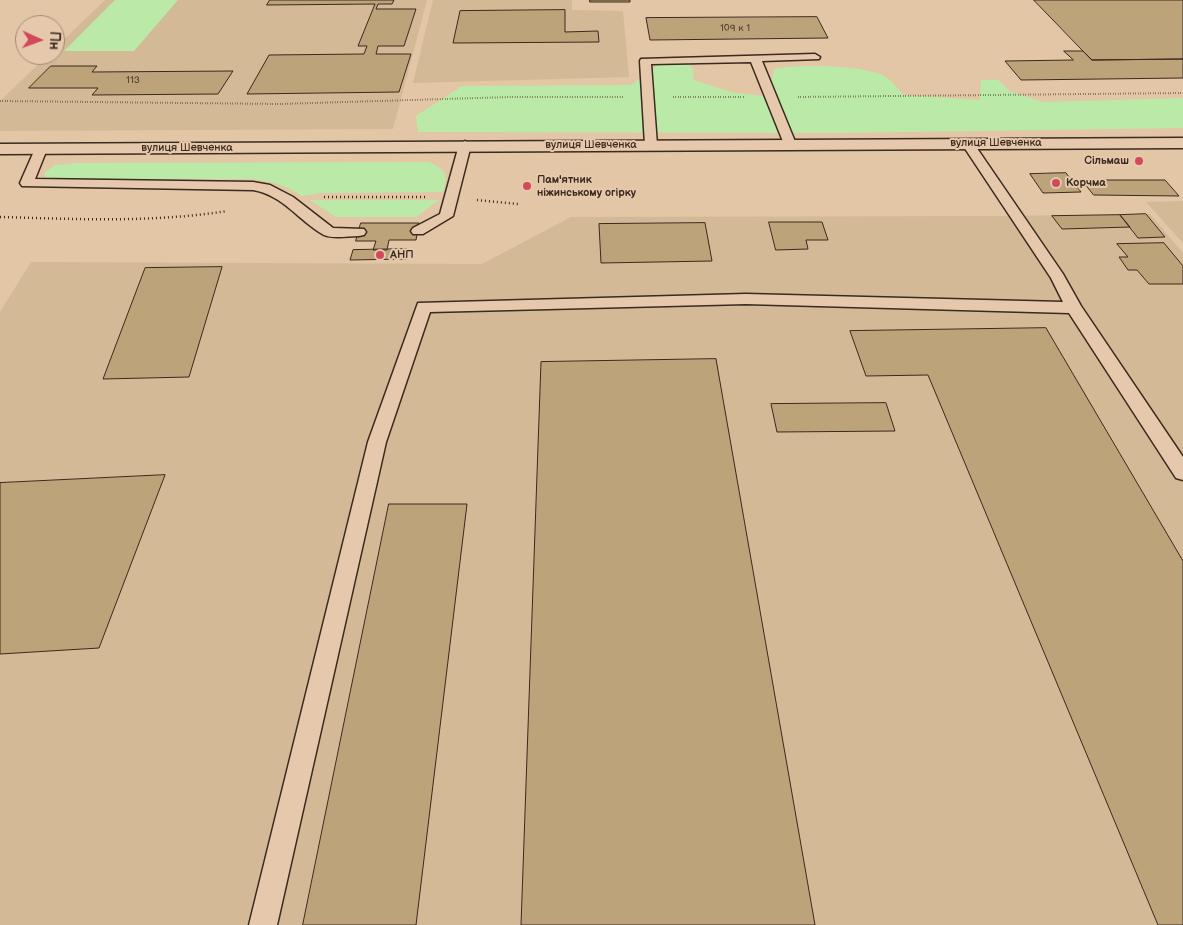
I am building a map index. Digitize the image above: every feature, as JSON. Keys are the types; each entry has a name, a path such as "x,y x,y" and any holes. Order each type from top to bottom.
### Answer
{"main road":[{"name":"вулиця Шевченка","path":"0,149 465,145 1183,143"}],"lane":[{"path":"651,145 645,60 814,56"},
{"path":"755,58 790,144"},
{"path":"968,144 1058,276 1074,308 1183,472"},
{"path":"418,231 446,216 465,145"},
{"path":"41,149 27,183 253,186 265,188 288,200 330,232 359,232"},
{"path":"263,925 376,442 424,307 746,299 1074,308"}],"path":[{"path":"0,101 279,104 510,97 770,97 1183,92"}],"shaded area":[{"path":"105,0 427,0 393,129 0,131 0,101 38,65 65,65 65,38"},
{"path":"433,0 572,0 572,10 623,11 629,77 413,83"},
{"path":"1183,201 1183,243 1146,202"},
{"path":"1150,214 1183,253 1183,925 0,925 0,312 31,262 482,264 571,217"}],"green space":[{"path":"115,0 178,0 134,51 65,50"},
{"path":"684,60 694,70 693,80 731,92 769,97 774,69 830,66 874,72 889,79 903,95 980,100 981,80 998,80 1011,92 1044,102 1183,98 1183,128 839,133 418,132 416,116 462,86 631,85 660,64"},
{"path":"429,162 445,173 446,181 443,192 320,193 302,196 280,185 256,179 52,179 46,177 44,173 55,165 75,163"},
{"path":"310,200 439,200 416,217 336,217"}],"building":[{"path":"270,0 394,0 392,4 378,4 376,9 416,9 404,46 378,46 376,54 411,54 399,92 247,94 269,55 364,54 367,46 358,46 375,4 267,5"},
{"path":"590,0 630,0 630,2 590,2"},
{"path":"1034,0 1183,0 1183,59 1092,60"},
{"path":"565,10 565,32 598,31 599,42 453,43 460,11"},
{"path":"817,17 828,38 650,40 646,18"},
{"path":"1064,51 1083,51 1092,60 1183,59 1183,78 1021,80 1005,61 1073,60"},
{"path":"51,66 97,66 92,72 233,71 218,94 92,95 98,88 29,88"},
{"path":"1066,173 1081,192 1043,193 1030,174"},
{"path":"1082,180 1165,180 1179,196 1094,195"},
{"path":"1146,214 1165,237 1138,238 1120,215"},
{"path":"1120,215 1130,227 1062,229 1052,216"},
{"path":"769,222 822,222 828,240 806,240 808,249 776,250"},
{"path":"361,223 419,223 416,240 389,240 387,250 373,250 376,241 356,241"},
{"path":"705,223 712,261 601,263 599,224"},
{"path":"1164,243 1183,266 1183,284 1149,284 1137,270 1128,270 1119,257 1128,257 1117,244"},
{"name":"АНП","path":"409,249 407,259 350,260 353,250"},
{"path":"222,267 189,377 103,379 145,268"},
{"path":"1046,328 1183,561 1183,925 1158,925 928,375 866,376 850,331"},
{"path":"716,359 815,925 521,925 541,362"},
{"path":"886,403 895,431 777,432 771,404"},
{"path":"165,475 99,648 0,654 0,483"},
{"path":"389,504 467,504 416,925 303,925"}],"place":[{"name":"Сільмаш","path":"1139,161"},
{"name":"Корчма","path":"1056,183"},
{"name":"Пам'ятник ніжинському огірку","path":"527,186"},
{"name":"АНП","path":"380,255"}]}
